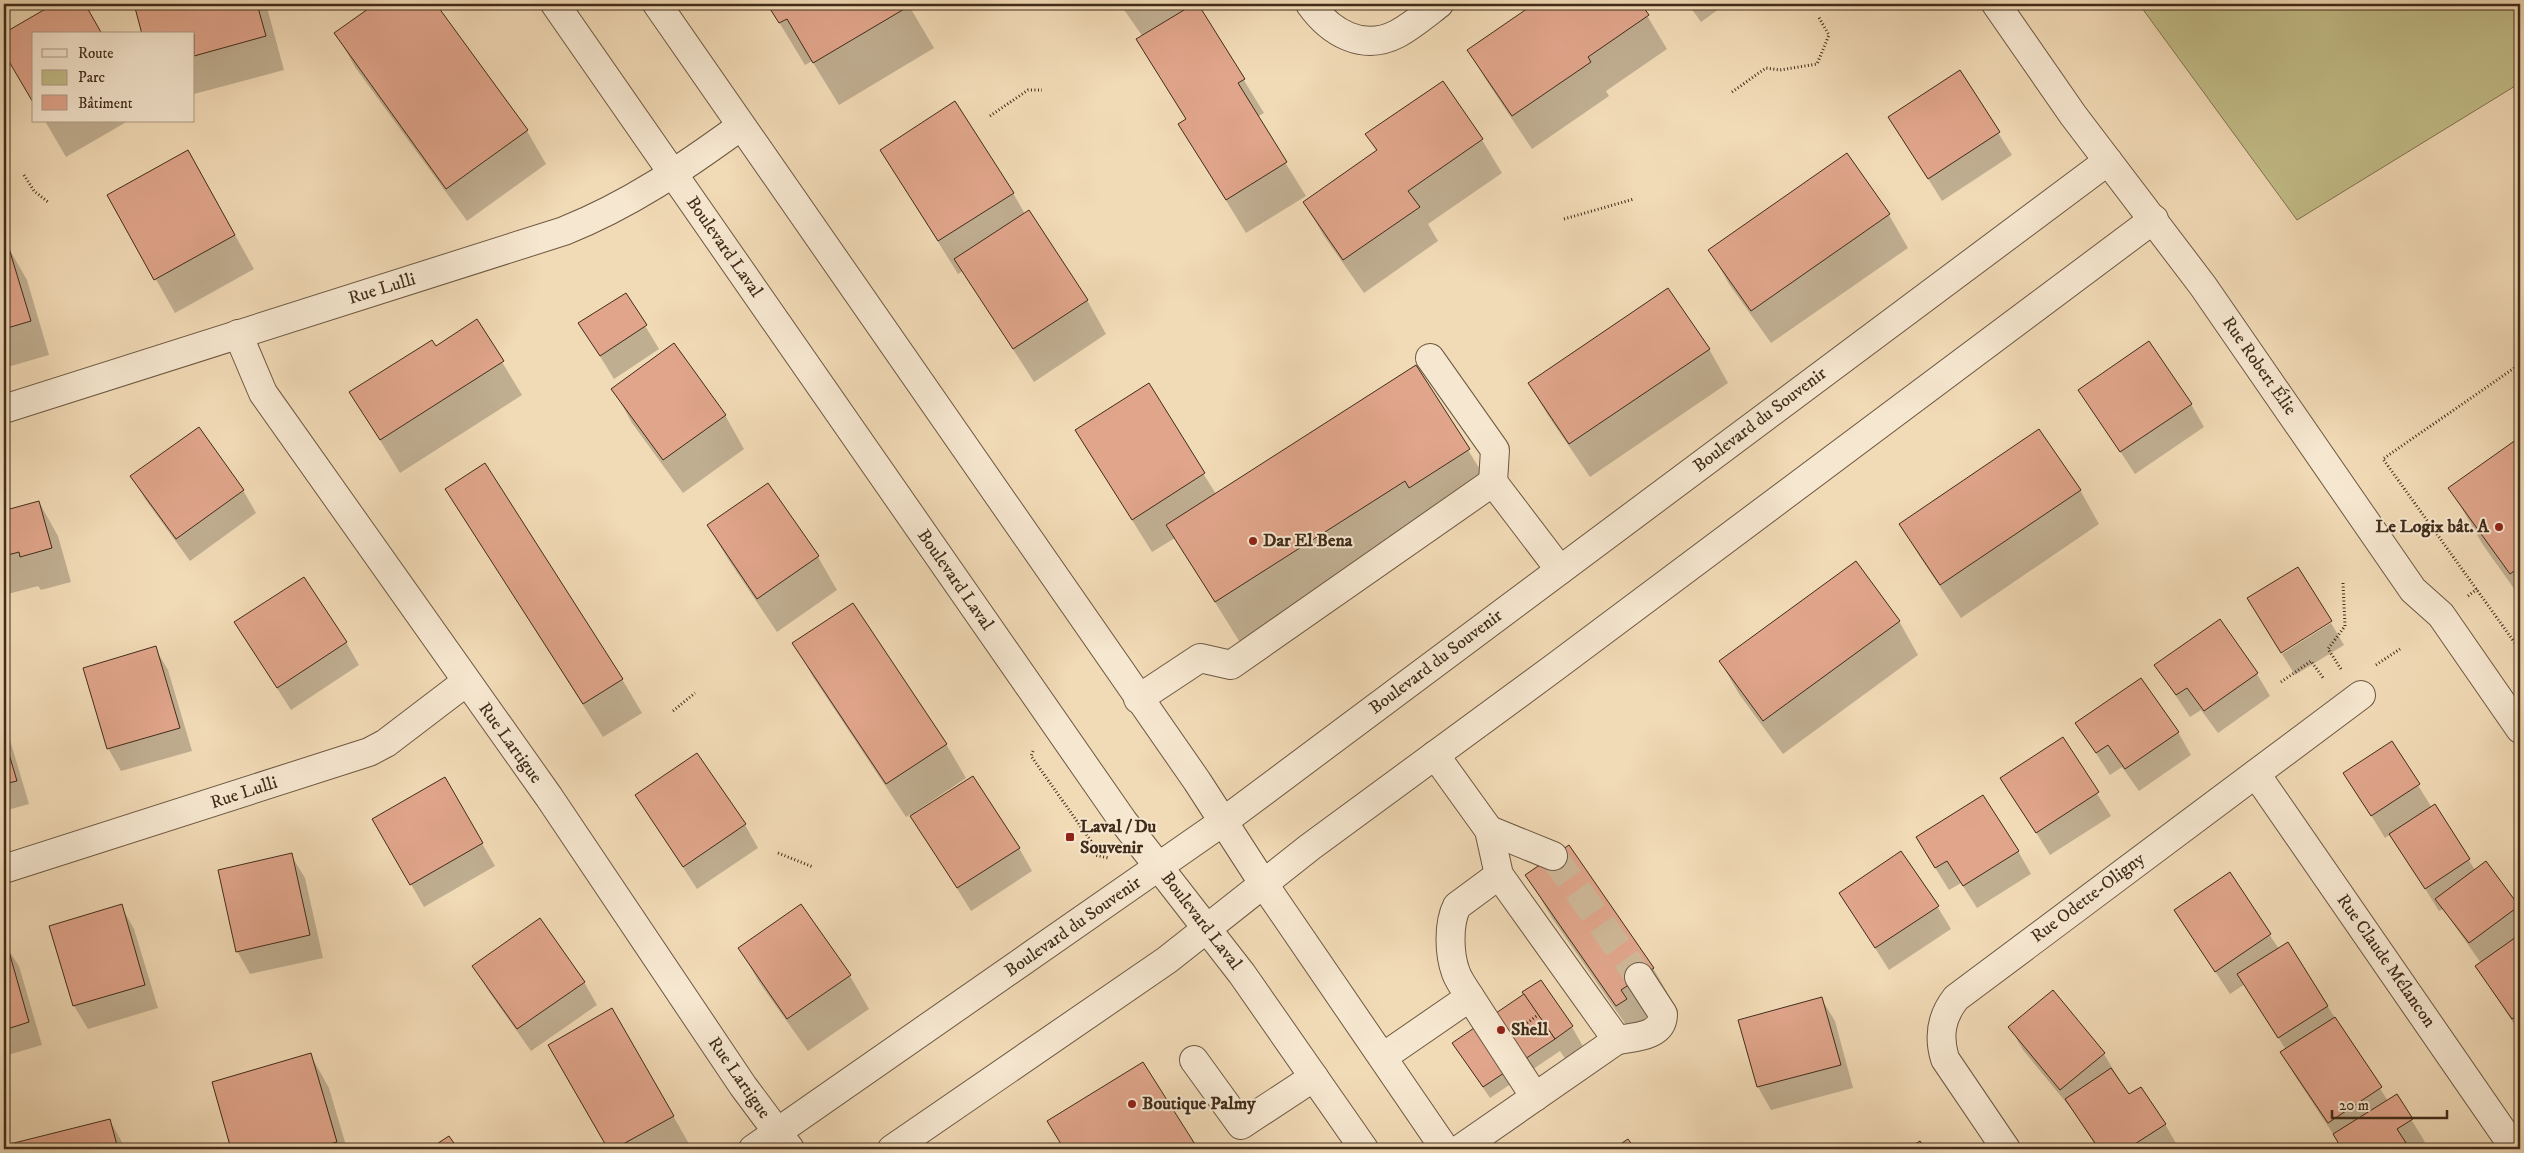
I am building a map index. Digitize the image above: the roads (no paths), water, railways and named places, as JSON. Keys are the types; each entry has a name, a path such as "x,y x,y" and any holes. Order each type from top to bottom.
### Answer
{"street":[{"name":"Boulevard Laval","path":"555,4 858,437 1123,821 1208,929 1364,1149"},
{"path":"657,4 981,468 1445,1149"},
{"path":"1310,4 1324,22 1333,29 1364,40 1376,40 1397,34 1439,4"},
{"name":"Rue Robert Élie","path":"1996,4 2073,115 2154,219 2203,286 2413,590 2441,615 2520,729"},
{"name":"Rue Lulli","path":"4,409 564,231 619,206 674,175 741,126"},
{"name":"Boulevard du Souvenir","path":"753,1149 784,1141 1159,867 1224,822 2108,161"},
{"path":"892,1149 1148,974 1208,929 1263,883 2154,219"},
{"name":"Rue Lartigue","path":"238,334 263,393 549,797 732,1070 784,1141"},
{"path":"1430,358 1495,450 1493,482 1560,570"},
{"path":"1138,699 1200,658 1232,664 1493,482"},
{"name":"Rue Lulli","path":"4,869 368,752 386,743 466,682"},
{"name":"Rue Odette-Oligny","path":"2006,1149 1945,1059 1940,1037 1944,1016 1949,1006 1964,990 2361,694"},
{"path":"1435,755 1489,830 1499,875 1617,1040"},
{"name":"Rue Claude Mélancon","path":"2256,774 2515,1149"},
{"path":"1489,830 1553,856"},
{"path":"1499,875 1457,906 1453,914 1454,966 1456,975 1535,1097"},
{"path":"1460,1149 1617,1040 1648,1034 1661,1025 1663,1014 1639,977"},
{"path":"1383,1058 1470,997"},
{"path":"1194,1060 1241,1125 1314,1077"}],"tunnel":[{"path":"1553,856 1639,977"}],"place":[{"name":"Le Logix bât. A","path":"2499,527"},
{"name":"Dar El Bena","path":"1253,541"},
{"name":"Laval / Du Souvenir","path":"1070,837"},
{"name":"Shell","path":"1501,1030"},
{"name":"Boutique Palmy","path":"1132,1104"}]}
